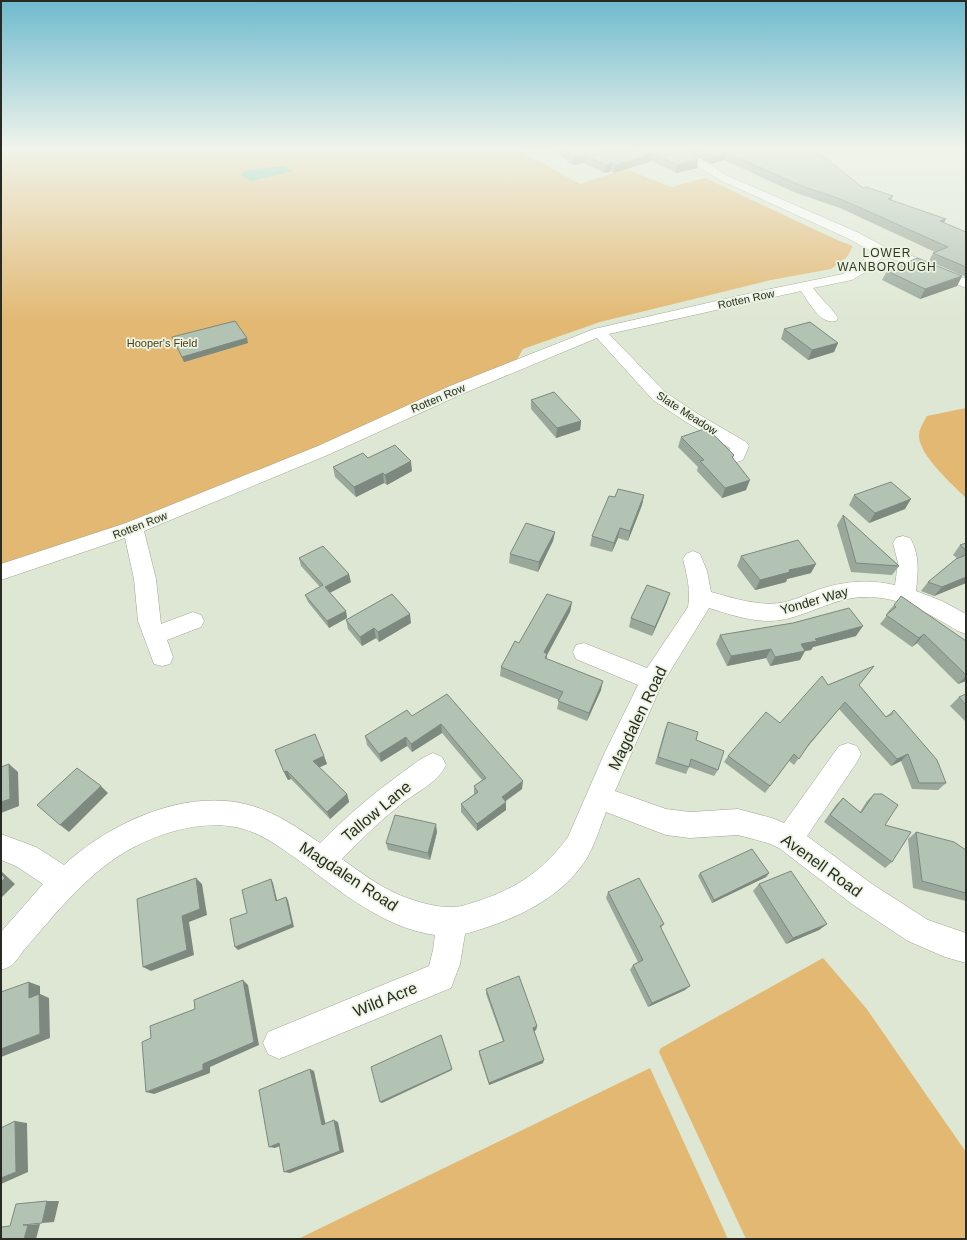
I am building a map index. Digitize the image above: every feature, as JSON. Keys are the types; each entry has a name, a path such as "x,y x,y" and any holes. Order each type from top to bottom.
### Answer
{"street":[{"path":"789,207 852,235 882,251 913,260 966,284"},
{"name":"Rotten Row","path":"1,572 133,528 324,450 456,390 599,332 751,297 805,287 847,277 864,266 882,251"},
{"path":"805,287 831,318"},
{"name":"Slate Meadow","path":"599,332 659,396 692,418 740,446 737,456"},
{"path":"133,528 145,579 149,622 162,657"},
{"path":"903,543 908,563 905,594"},
{"name":"Magdalen Road","path":"1,955 30,919 64,882 84,864 108,847 142,829 168,820 218,813 238,815 256,820 286,835 353,882 388,904 424,918 450,922 502,907 524,898 552,879 578,848 652,680 698,609 701,598 699,578 693,558"},
{"name":"Yonder Way","path":"701,598 749,610 773,612 785,610 832,594 855,589 884,590 905,594 934,607 966,625"},
{"path":"154,636 194,621"},
{"path":"584,652 652,680"},
{"path":"789,839 848,754"},
{"name":"Tallow Lane","path":"322,860 356,825 391,796 433,765"},
{"name":"Avenell Road","path":"600,797 666,822 690,825 738,822 772,831 789,839 893,916 918,931 945,942 966,948"},
{"path":"1,847 35,862 64,882"},
{"name":"Wild Acre","path":"279,1043 440,977 446,965 450,947 450,922"}],"green space":[{"name":"Hooper's Field","path":"1,207 766,207 853,246 847,257 831,269 771,280 600,322 523,349 513,367 133,528 1,565"},
{"path":"966,408 966,498 930,461 920,444 919,433 920,428 927,416"},
{"path":"823,958 866,1008 966,1152 966,1239 746,1239 659,1052 661,1048"},
{"path":"650,1068 728,1239 298,1239"}],"building":[{"path":"858,207 911,207 946,219 940,221 966,232 966,267 933,253 948,247"},
{"path":"917,258 962,276 925,289 887,271"},
{"path":"235,321 247,338 182,357 172,337"},
{"path":"810,322 838,343 812,350 784,329"},
{"path":"554,392 581,421 557,428 531,400"},
{"path":"707,428 734,455 732,457 750,480 725,488 700,461 704,460 681,437"},
{"path":"395,445 411,461 385,475 383,473 354,487 333,467 363,453 368,458"},
{"path":"891,482 911,499 875,513 854,495"},
{"path":"618,489 644,495 630,531 620,528 614,543 592,536 609,496 615,497"},
{"path":"843,515 899,566 856,563"},
{"path":"526,523 555,532 539,562 510,554"},
{"path":"798,540 816,564 789,570 790,572 760,580 741,556"},
{"path":"966,543 966,550 960,545"},
{"path":"323,546 349,574 325,587 346,611 327,621 305,595 323,585 299,558"},
{"path":"966,555 966,577 942,587 928,582 956,559"},
{"path":"647,585 670,593 655,627 631,618"},
{"path":"392,594 410,614 378,632 374,628 360,637 346,620"},
{"path":"547,594 572,602 544,652 547,654 545,658 603,681 589,713 558,701 563,692 501,667 515,641 519,643"},
{"path":"901,596 966,641 966,675 924,634 919,638 886,615 896,607 894,605"},
{"path":"849,608 863,626 815,639 817,641 801,644 805,651 775,657 771,649 731,656 720,635 793,623"},
{"path":"874,666 859,685 886,717 892,714 894,710 937,760 946,783 919,783 908,754 897,759 845,702 809,744 799,759 794,754 770,786 728,756 766,712 780,723 822,676 828,685"},
{"path":"447,694 523,781 502,797 506,802 477,824 461,804 478,792 474,786 486,778 441,724 411,744 406,737 379,754 365,736 407,710 412,716"},
{"path":"966,694 966,705 959,697"},
{"path":"668,722 698,732 696,740 724,751 718,770 691,759 689,767 658,757"},
{"path":"315,734 324,756 313,761 347,794 327,812 287,771 284,772 275,750"},
{"path":"9,764 10,799 1,802 1,767"},
{"path":"77,768 101,786 60,825 37,805"},
{"path":"874,794 882,794 898,805 885,825 911,832 892,862 830,815 843,798 861,813"},
{"path":"395,815 436,824 428,853 386,843"},
{"path":"916,832 954,842 966,850 966,893 922,881"},
{"path":"752,849 769,873 714,900 700,873"},
{"path":"791,871 827,924 793,938 759,884"},
{"path":"1,874 5,878 1,882"},
{"path":"196,878 200,909 182,916 187,950 143,967 137,899"},
{"path":"639,878 664,924 660,926 690,986 652,1003 633,965 643,960 608,892"},
{"path":"271,879 276,901 286,897 292,924 235,947 230,919 247,913 242,890"},
{"path":"519,976 537,1026 533,1028 544,1060 489,1083 479,1051 504,1041 486,989"},
{"path":"243,980 254,1042 203,1064 203,1070 146,1092 142,1042 151,1038 150,1026 195,1009 194,1000"},
{"path":"29,982 29,998 39,994 40,1034 1,1049 1,992"},
{"path":"441,1035 452,1069 380,1102 371,1067"},
{"path":"310,1069 322,1125 334,1120 340,1151 284,1172 279,1143 269,1147 259,1090"},
{"path":"15,1121 16,1172 1,1178 1,1128"},
{"path":"47,1201 42,1223 23,1225 28,1225 24,1239 1,1239 1,1227 10,1226 16,1204"}],"district":[{"name":"LOWER WANBOROUGH","path":"887,260"}]}
